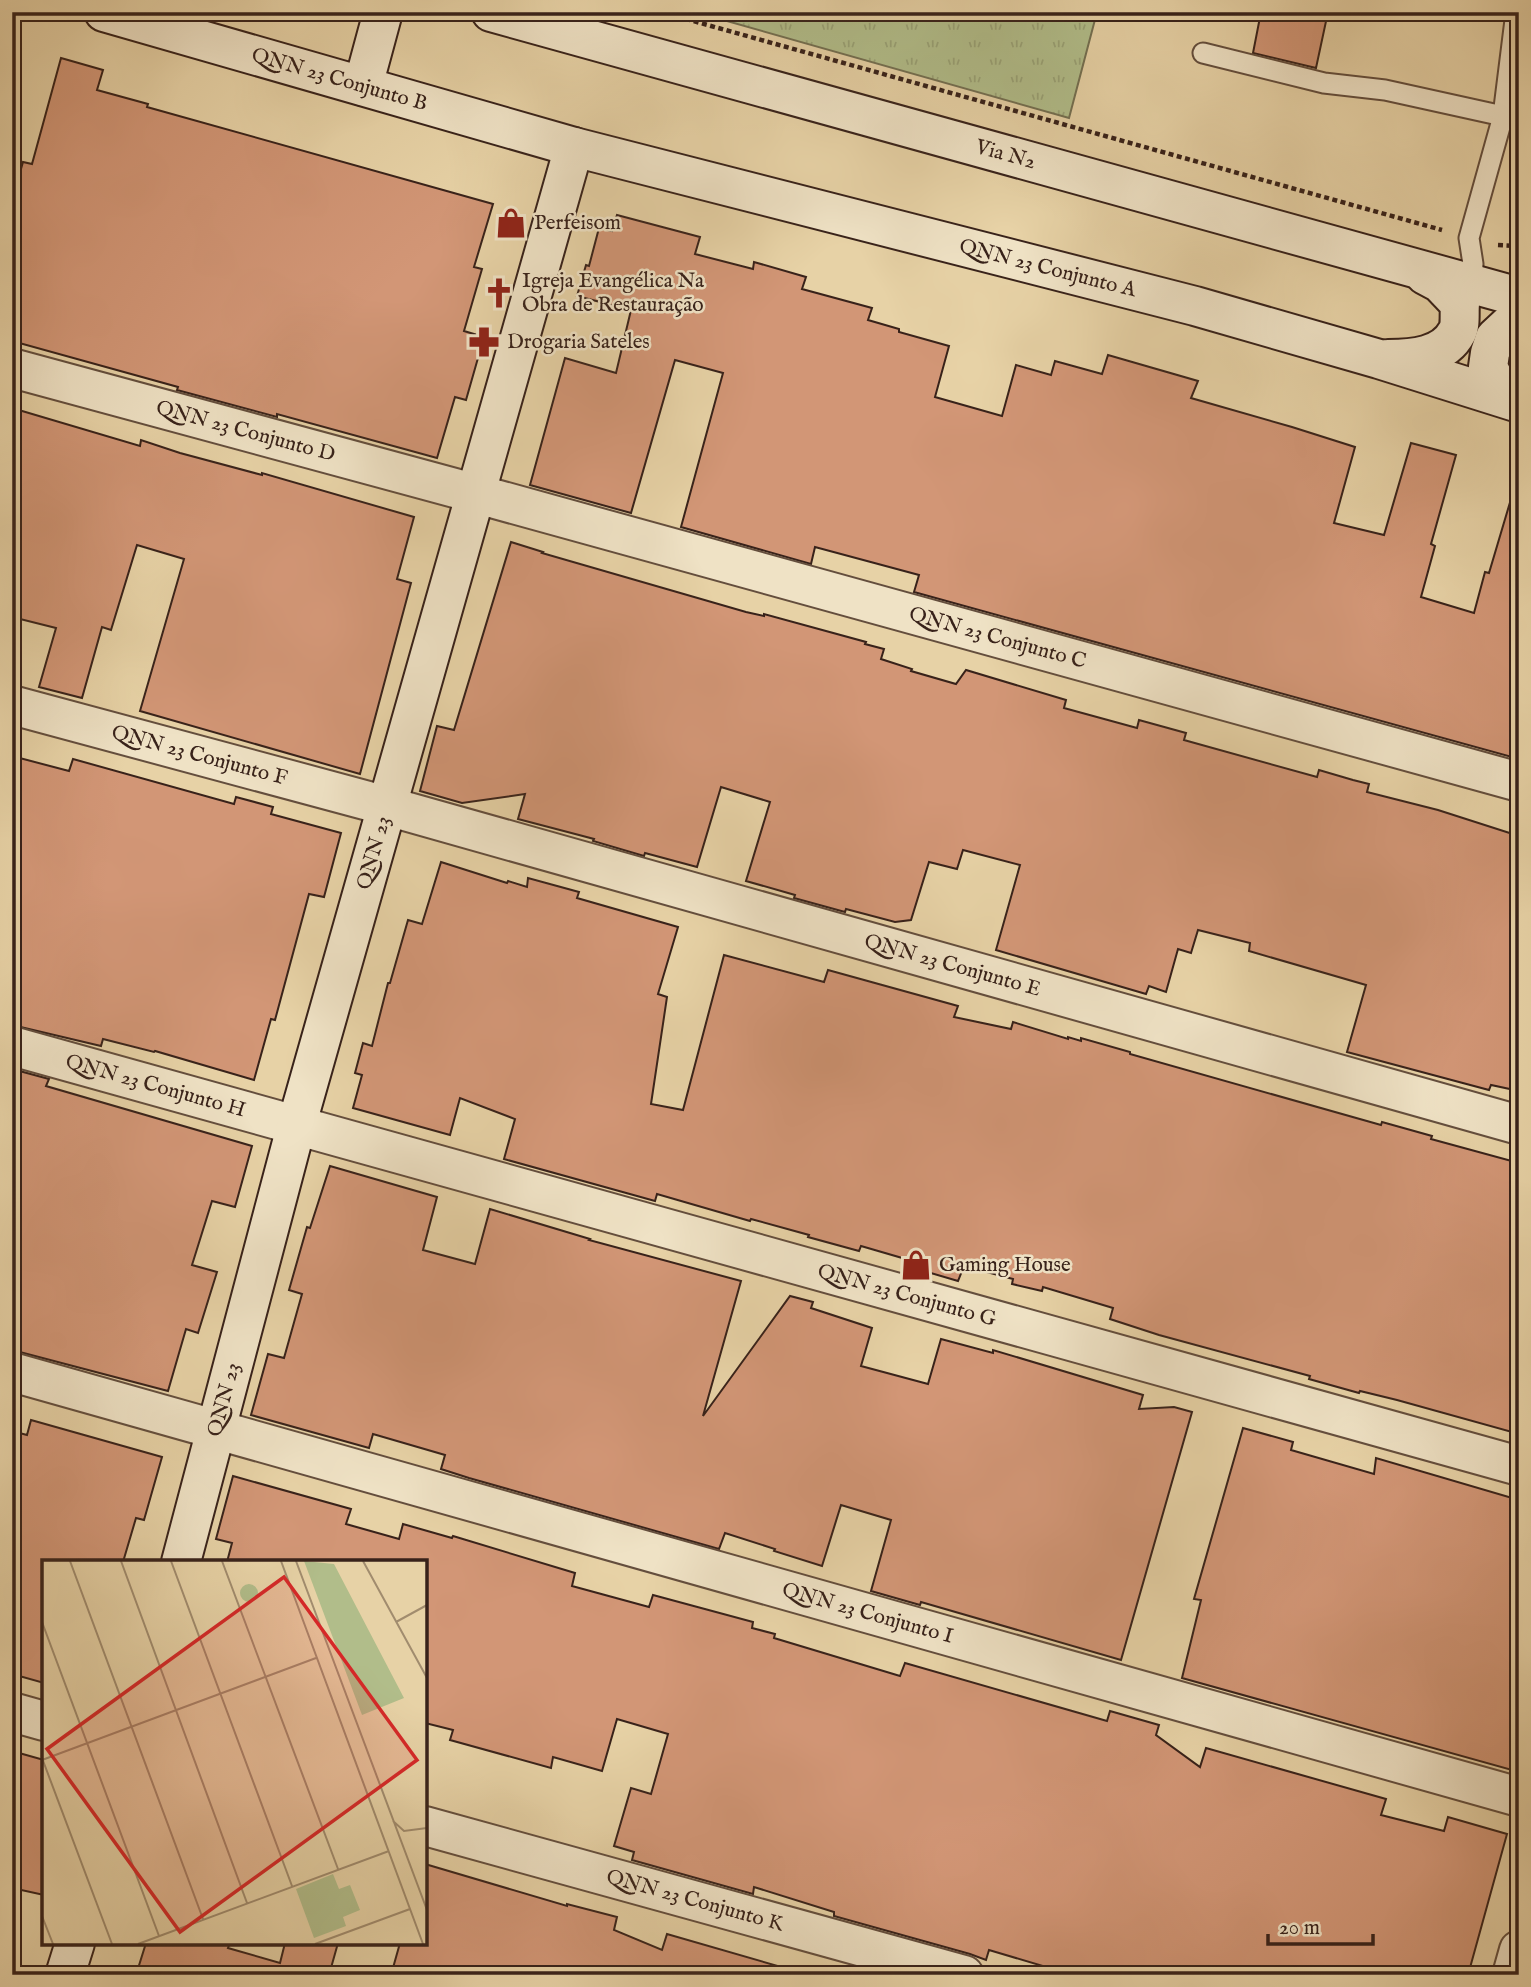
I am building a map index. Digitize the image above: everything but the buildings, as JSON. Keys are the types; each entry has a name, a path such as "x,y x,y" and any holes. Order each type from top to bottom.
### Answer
{"street":[{"name":"QNN 23 Conjunto B","path":"104,12 574,147"},
{"path":"363,86 383,12"},
{"name":"Via N2","path":"491,12 1519,297"},
{"name":"QNN 23 Conjunto A","path":"574,147 1195,306 1519,403"},
{"name":"QNN 23","path":"182,1560 296,1127 574,147"},
{"path":"1379,359 1412,359 1443,348 1458,330 1460,304 1440,283 1408,266"},
{"path":"1519,325 1509,325 1495,338 1488,367 1494,379 1519,397"},
{"name":"QNN 23 Conjunto D","path":"12,368 477,494"},
{"name":"QNN 23 Conjunto C","path":"477,494 1519,782"},
{"name":"QNN 23 Conjunto F","path":"12,705 387,806"},
{"name":"QNN 23 Conjunto E","path":"387,806 1519,1125"},
{"name":"QNN 23 Conjunto H","path":"12,1046 296,1127"},
{"name":"QNN 23 Conjunto G","path":"296,1127 1519,1466"},
{"name":"QNN 23 Conjunto I","path":"12,1372 1519,1797"},
{"path":"12,1712 42,1720"},
{"name":"QNN 23 Conjunto K","path":"427,1827 964,1975"},
{"path":"65,1975 74,1945"},
{"path":"1512,1975 1519,1950"}],"lane":[{"path":"1472,284 1473,264 1469,238 1503,116 1516,12"},
{"path":"1203,53 1324,83 1385,90 1503,116"}],"path":[{"path":"661,12 1469,238 1495,245 1519,246"}],"green space":[{"path":"695,12 1097,12 1069,118"}],"place":[{"name":"Perfeisom","path":"511,223"},
{"name":"Igreja Evangélica Na Obra de Restauração","path":"499,293"},
{"name":"Drogaria Sateles","path":"484,342"},
{"name":"Gaming House","path":"916,1265"}]}
